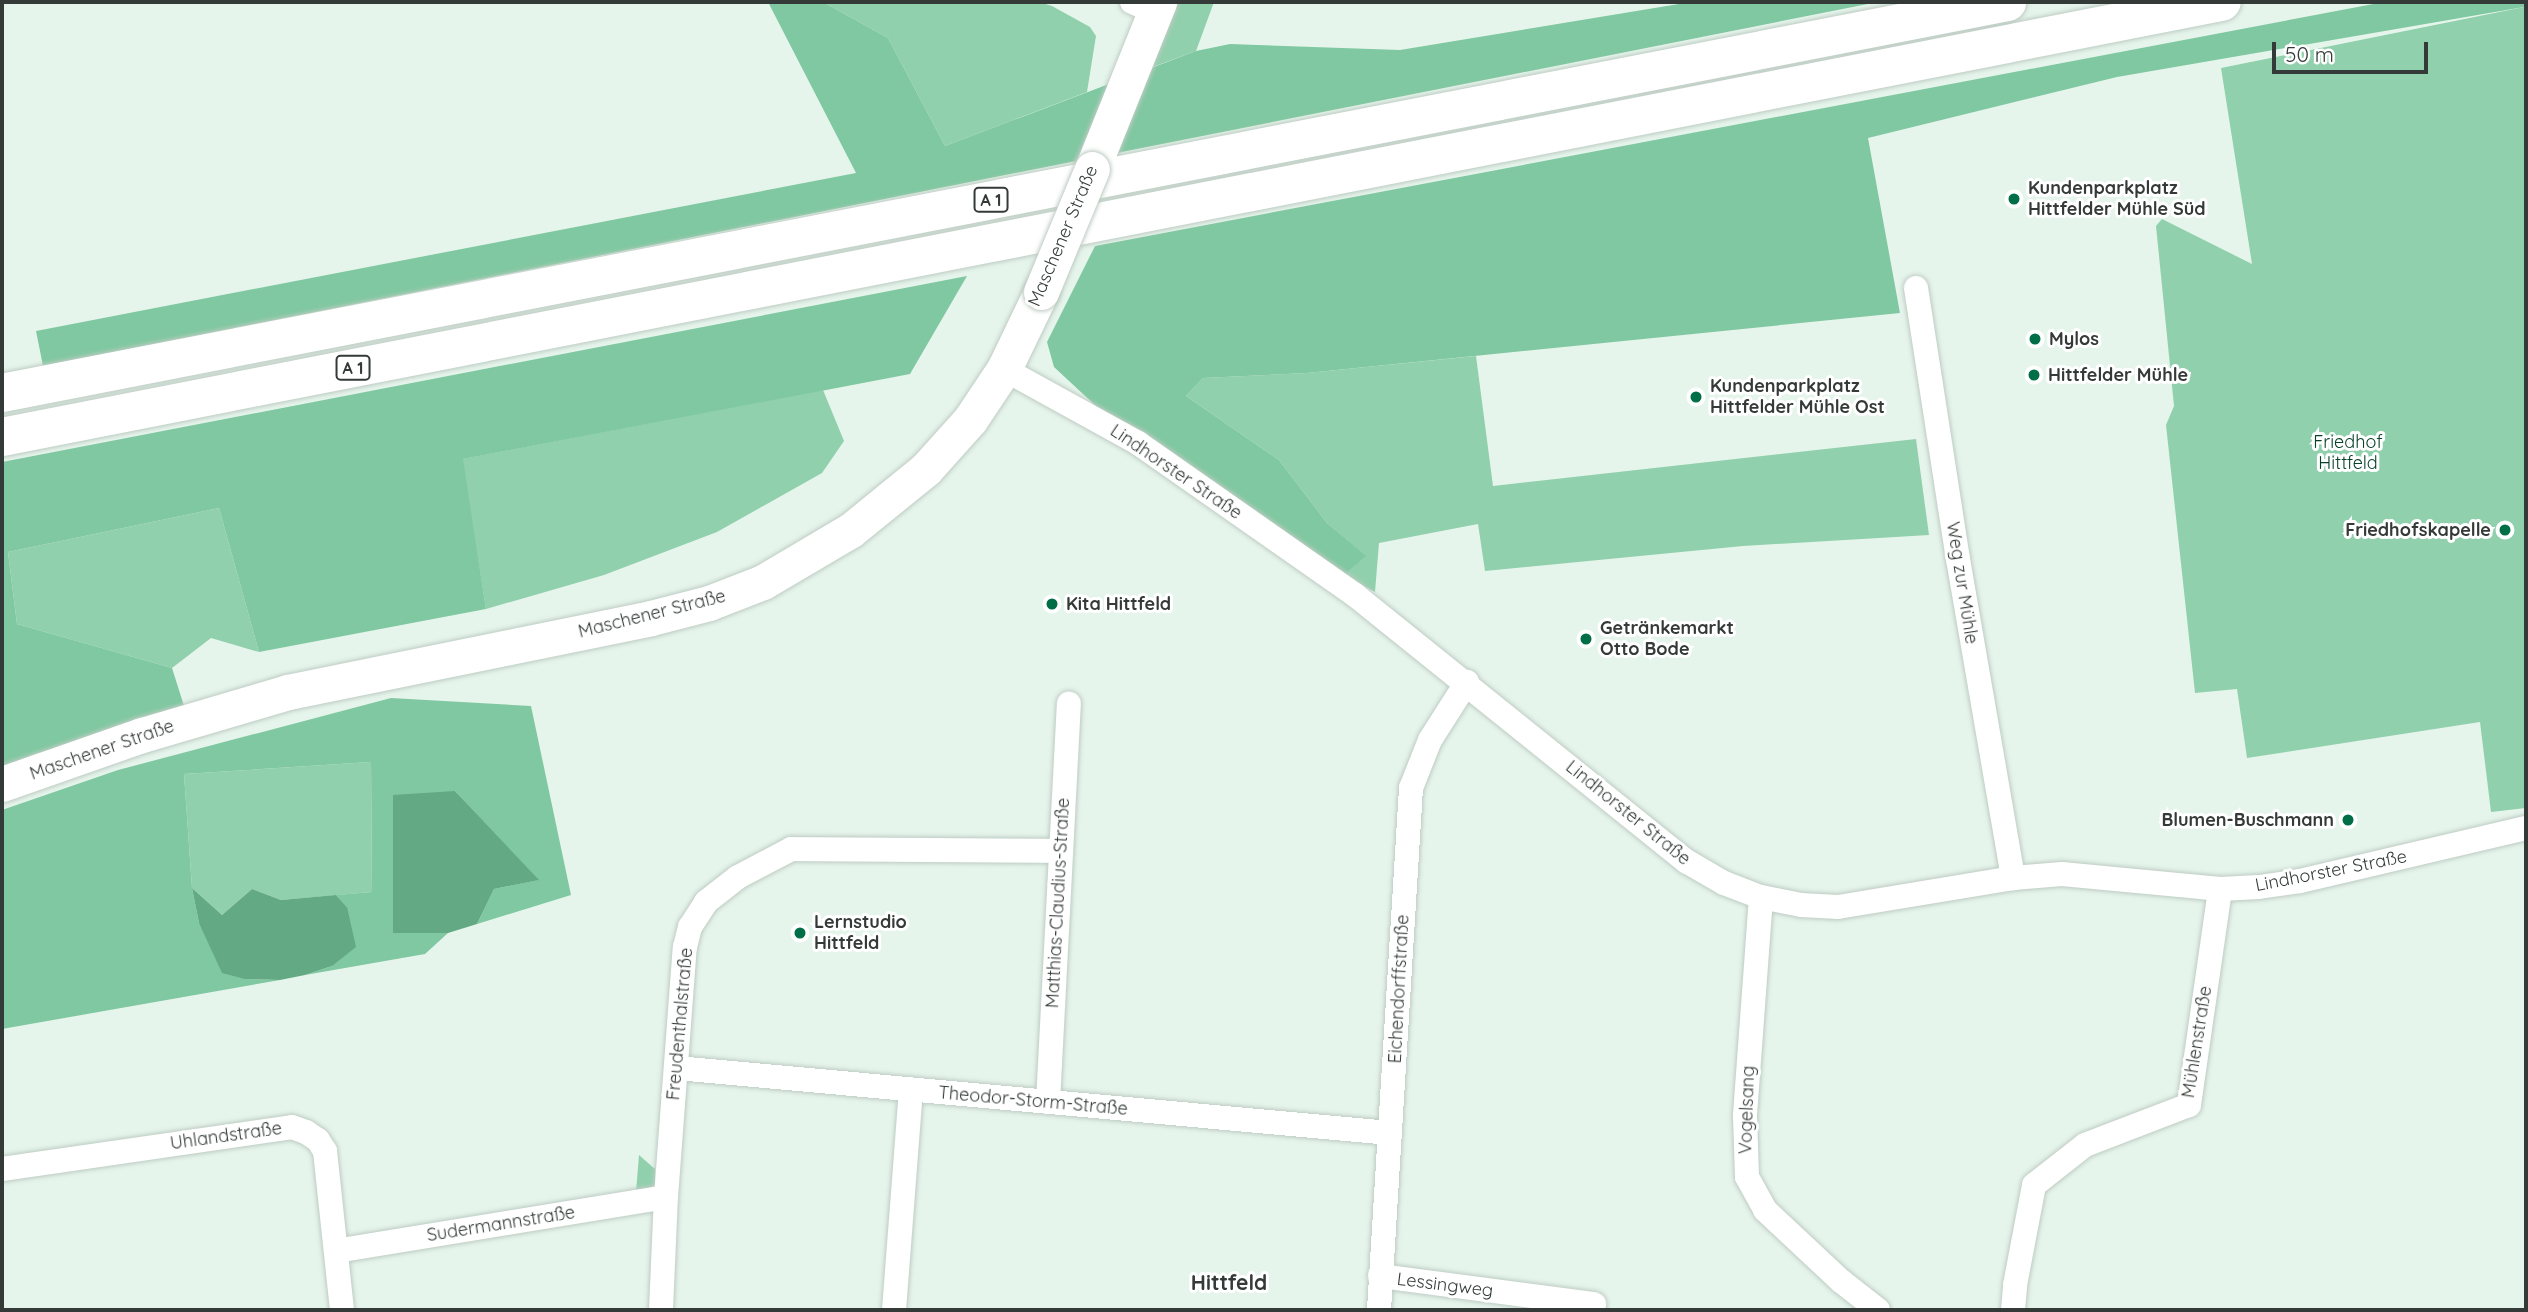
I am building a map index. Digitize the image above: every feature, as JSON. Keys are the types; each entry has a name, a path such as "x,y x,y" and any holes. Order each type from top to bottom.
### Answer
{"highway":[{"name":"A 1","path":"2,393 2007,2"},
{"name":"A 1","path":"2,437 2222,2"}],"main road":[{"name":"Maschener Straße","path":"2,784 142,735 288,692 651,618 709,603 763,582 812,555 888,503 956,438 1004,369 1041,292 1113,117 1149,5"}],"street":[{"name":"Weg zur Mühle","path":"1916,288 2012,878"},
{"name":"Lindhorster Straße","path":"1004,369 1138,443 1355,595 1467,682 1686,861 1724,883 1761,897 1801,905 1838,907 2012,878 2062,874 2220,889 2300,881 2526,828"},
{"name":"Eichendorffstraße","path":"1379,1310 1411,788 1430,740 1467,682"},
{"name":"Matthias-Claudius-Straße","path":"1048,1102 1069,704"},
{"name":"Freudenthalstraße","path":"661,1310 666,1197 685,947 690,927 706,902 760,864 792,849 1061,851"},
{"name":"Mühlenstraße","path":"2013,1310 2015,1285 2035,1185 2085,1145 2189,1105 2220,889"},
{"name":"Vogelsang","path":"1761,897 1744,1143 1747,1177 1765,1210 1841,1281 1878,1310"},
{"name":"Theodor-Storm-Straße","path":"677,1068 1390,1133"},
{"path":"894,1310 911,1090"},
{"name":"Uhlandstraße","path":"2,1168 292,1128 318,1140 325,1152 342,1310"},
{"name":"Sudermannstraße","path":"336,1251 666,1197"},
{"name":"Lessingweg","path":"1380,1276 1594,1304"}],"green space":[{"path":"823,2 1039,2 1052,6 1090,27 1096,36 1087,92 945,146 888,38"},
{"path":"1177,2 1214,2 1196,51 1150,68"},
{"name":"Friedhof Hittfeld","path":"2524,7 2526,808 2491,812 2480,722 2247,758 2237,689 2195,693 2166,425 2174,406 2156,226 2162,219 2252,264 2221,68"},
{"path":"1476,356 1493,486 1916,439 1929,535 1743,546 1485,571 1478,524 1379,543 1375,592 1344,575 1365,556 1327,523 1279,460 1186,396 1203,378 1307,373"},
{"path":"823,390 844,441 822,473 717,532 604,575 486,609 462,459"},
{"path":"219,508 259,652 211,638 172,668 17,624 8,552"},
{"path":"371,762 372,892 281,900 252,889 222,915 192,888 184,774"},
{"path":"639,1155 655,1169 655,1184 650,1189 636,1192"}],"shaded area":[{"path":"768,2 823,2 888,38 945,146 1196,51 1230,44 1400,50 1691,2 1878,2 43,366 36,331 856,173"},
{"path":"2384,2 2526,2 2526,10 2524,7 2117,77 1868,138 1900,313 1307,373 1203,378 1186,396 1279,460 1327,523 1366,556 1344,575 1098,408 1054,367 1047,342 1095,246"},
{"path":"967,276 910,374 463,459 486,609 259,652 219,508 8,552 17,624 172,668 185,709 32,755 2,768 2,462"},
{"path":"391,698 531,706 571,895 477,924 494,889 538,880 455,791 393,933 448,933 425,954 305,975 332,966 347,907 336,895 372,892 371,762 184,774 192,888 199,923 245,979 280,980 2,1029 2,810 118,770"},
{"path":"455,791 539,880 494,889 477,924 448,933 393,933 393,795"},
{"path":"192,888 222,915 252,889 281,900 336,895 347,907 356,947 332,966 280,980 245,979 222,973 199,923"}],"place":[{"name":"Kundenparkplatz Hittfelder Mühle Süd","path":"2014,199"},
{"name":"Mylos","path":"2035,339"},
{"name":"Hittfelder Mühle","path":"2034,375"},
{"name":"Kundenparkplatz Hittfelder Mühle Ost","path":"1696,397"},
{"name":"Friedhofskapelle","path":"2505,530"},
{"name":"Kita Hittfeld","path":"1052,604"},
{"name":"Getränkemarkt Otto Bode","path":"1586,639"},
{"name":"Blumen-Buschmann","path":"2348,820"},
{"name":"Lernstudio Hittfeld","path":"800,933"}],"district":[{"name":"Hittfeld","path":"1229,1282"}]}
